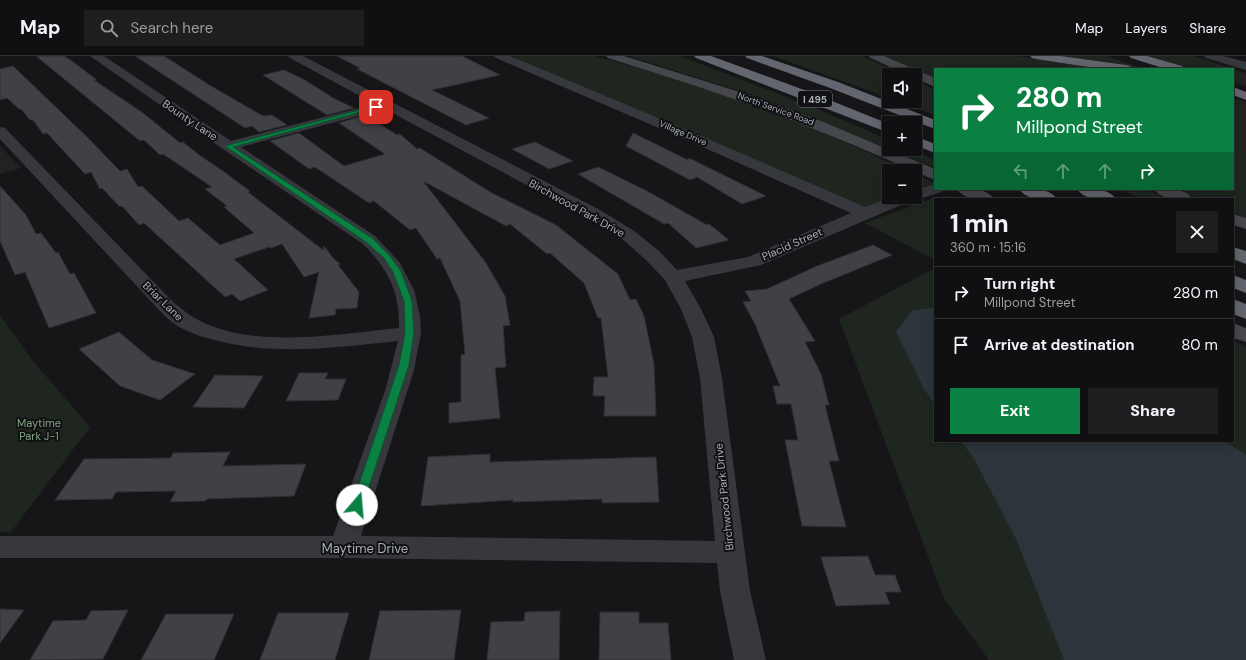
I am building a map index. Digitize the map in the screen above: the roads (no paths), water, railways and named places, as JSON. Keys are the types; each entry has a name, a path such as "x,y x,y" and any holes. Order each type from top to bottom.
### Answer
{"highway":[{"name":"I 495","path":"700,56 802,94 882,126"},
{"name":"I 495","path":"751,56 834,85 934,125"},
{"path":"1036,56 1119,68"},
{"path":"1118,56 1158,68"},
{"path":"1135,56 1175,68"},
{"path":"1234,86 1246,90"},
{"path":"1234,92 1246,96"},
{"path":"922,143 934,149"},
{"path":"1015,190 1028,198"},
{"path":"1029,190 1047,198"},
{"path":"1087,190 1106,198"},
{"path":"1234,252 1246,258"},
{"path":"1234,281 1246,287"},
{"path":"1234,306 1246,313"}],"main road":[{"name":"North Service Road","path":"612,56 702,82 781,110 934,175"},
{"path":"875,56 934,83"},
{"path":"967,190 984,198"},
{"path":"1164,190 1183,198"},
{"path":"1234,219 1246,224"},
{"path":"1234,330 1246,336"}],"street":[{"name":"Bounty Lane","path":"96,56 369,240 386,256 397,271 408,301 410,333 404,365 343,548"},
{"name":"Birchwood Park Drive","path":"294,56 594,214 628,235 652,255 673,277 691,309 703,337 711,378 735,592 750,660"},
{"name":"Village Drive","path":"500,56 694,138 864,213"},
{"path":"1210,56 1228,58 1246,66"},
{"path":"228,146 385,105"},
{"name":"Briar Lane","path":"0,131 167,307 186,322 217,335 263,343 300,343 410,333"},
{"path":"922,193 934,189"},
{"name":"Placid Street","path":"673,277 754,261 888,204"},
{"name":"Maytime Drive","path":"0,547 343,548 730,552"}],"park label":[{"name":"Maytime Park J-1","path":"39,429"}]}
